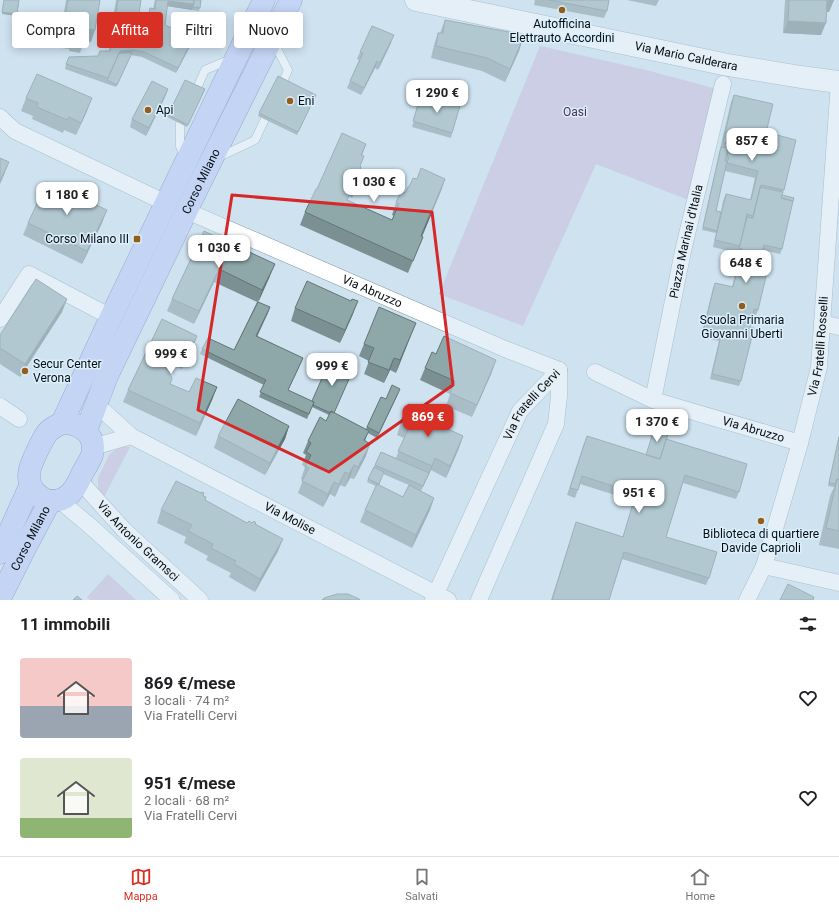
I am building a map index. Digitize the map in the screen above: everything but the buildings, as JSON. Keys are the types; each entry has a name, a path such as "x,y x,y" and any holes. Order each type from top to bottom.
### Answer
{"main road":[{"name":"Corso Milano","path":"62,423 264,0"},
{"name":"Corso Milano","path":"285,12 291,0"},
{"name":"Corso Milano","path":"89,439 97,405 107,376 267,48"},
{"path":"62,423 75,424 89,439 92,455 73,491 67,497 55,500 42,498 35,493 30,486 28,477 30,468 47,433 62,423"},
{"name":"Corso Milano","path":"0,553 30,486"},
{"name":"Corso Milano","path":"0,598 24,550 55,500"}],"street":[{"name":"Via Mario Calderara","path":"416,0 728,65 839,82"},
{"name":"Via Fratelli Rosselli","path":"747,600 764,566 800,443 819,367 839,82"},
{"name":"Piazza Marinai d'Italia","path":"653,400 683,250 723,84"},
{"path":"0,117 15,131 166,203"},
{"name":"Via Abruzzo","path":"187,211 498,346 559,370"},
{"path":"0,319 29,274 112,317"},
{"path":"822,323 839,327"},
{"name":"Via Fratelli Cervi","path":"439,598 520,411 559,370"},
{"name":"Via Fratelli Cervi","path":"479,600 556,424 559,396 559,370"},
{"name":"Via Abruzzo","path":"595,372 653,400 800,443"},
{"name":"Via Molise","path":"97,405 131,436 439,598"},
{"path":"0,406 19,419"},
{"path":"89,439 131,436"},
{"name":"Via Antonio Gramsci","path":"79,480 124,530 200,600"},
{"name":"Via Antonio Gramsci","path":"55,500 89,525 172,600"},
{"path":"764,566 839,583"}],"lane":[{"path":"277,48 288,70 283,82"},
{"path":"197,88 205,70 237,56"},
{"path":"211,161 255,140 265,119"},
{"path":"180,124 180,146 187,161"}],"highlighted area":[{"path":"232,195 432,212 453,385 329,472 198,410"}],"green space":[{"name":"Oasi","path":"540,46 646,70 717,89 691,201 596,164 523,326 439,294"},
{"path":"122,447 130,447 103,499 98,490 98,478 109,455"},
{"path":"108,574 136,600 90,600 87,597"}],"place":[{"name":"Autofficina Elettrauto Accordini","path":"562,10"},
{"name":"Eni","path":"290,101"},
{"name":"Api","path":"148,110"},
{"name":"Corso Milano III","path":"137,239"},
{"name":"Scuola Primaria Giovanni Uberti","path":"742,306"},
{"name":"Secur Center Verona","path":"25,371"},
{"name":"Biblioteca di quartiere Davide Caprioli","path":"761,521"}]}
